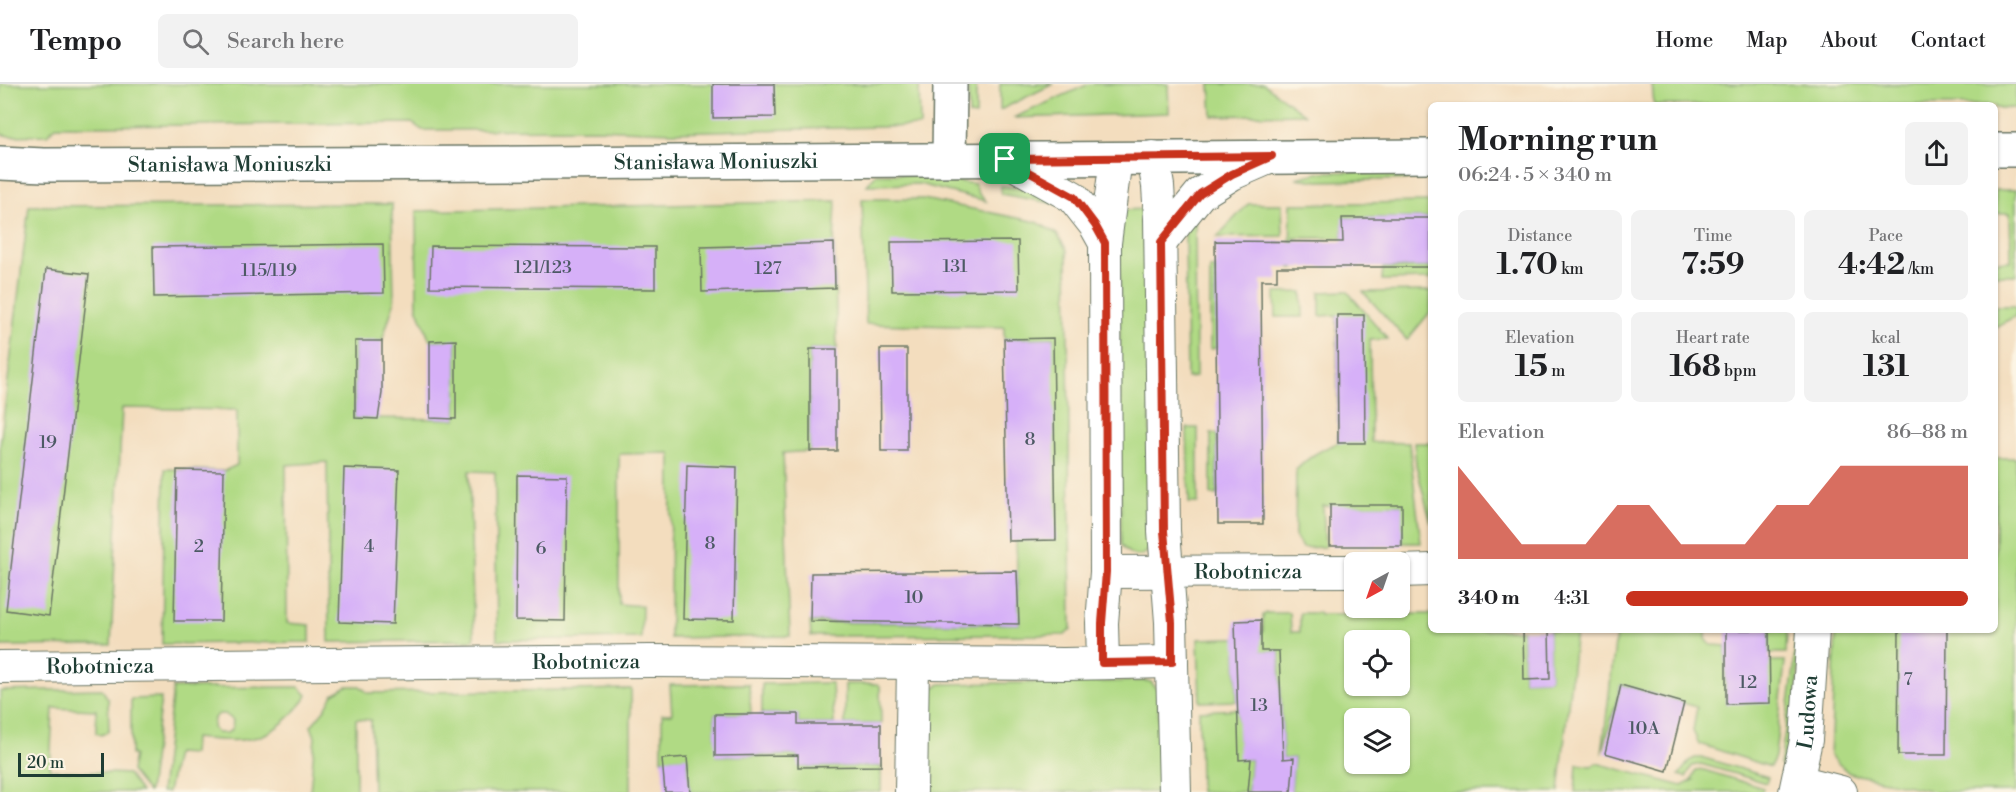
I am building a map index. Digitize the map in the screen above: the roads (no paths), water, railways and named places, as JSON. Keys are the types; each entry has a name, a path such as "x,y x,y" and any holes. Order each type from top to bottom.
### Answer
{"street":[{"path":"950,84 950,158"},
{"path":"1998,150 2016,150"},
{"path":"1161,242 1200,194 1232,174 1272,156"},
{"name":"Stanisława Moniuszki","path":"0,163 44,165 408,164 1428,156"},
{"path":"1153,157 1158,186 1161,242 1164,531 1172,622 1175,792"},
{"path":"1102,663 1106,572 1105,243 1116,158"},
{"path":"1005,159 1074,197 1105,243"},
{"path":"1410,571 1428,570"},
{"name":"Robotnicza","path":"1106,572 1344,571"},
{"name":"Ludowa","path":"1796,787 1806,740 1814,633"},
{"name":"Robotnicza","path":"0,667 651,661 913,664 1172,662"},
{"path":"911,792 913,664"},
{"path":"1796,787 1841,792"}]}
